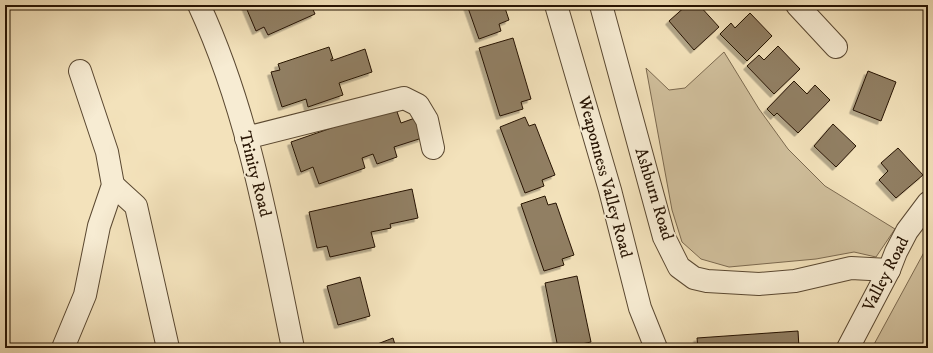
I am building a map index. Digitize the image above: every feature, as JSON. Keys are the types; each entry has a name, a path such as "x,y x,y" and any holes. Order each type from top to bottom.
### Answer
{"street":[{"name":"Trinity Road","path":"199,5 235,97 260,191 293,348"},
{"name":"Weaponness Valley Road","path":"556,5 610,190 640,308 656,348"},
{"name":"Ashburn Road","path":"601,5 664,237 679,266 694,278 708,281 753,284 795,281 851,268 889,270"},
{"path":"797,5 836,47"},
{"path":"63,348 85,294 100,226 113,185 107,152 80,71"},
{"path":"246,138 404,98 418,105 427,120 433,148"},
{"path":"113,185 136,206 168,348"},
{"name":"Valley Road","path":"848,348 889,270 896,252 907,232 928,202"}],"shaded area":[{"path":"724,52 759,109 788,149 825,186 895,229 876,257 854,252 816,259 729,267 701,259 682,242 672,210 646,68 669,90 685,88"},
{"path":"928,245 928,348 872,348"}],"building":[{"path":"245,5 311,5 315,14 268,35 264,27 256,31"},
{"path":"467,5 504,5 509,20 499,24 501,31 479,39"},
{"path":"687,5 699,5 719,27 694,50 669,21"},
{"path":"750,13 772,36 747,61 720,34 731,23 735,28"},
{"path":"513,38 531,99 521,102 523,109 500,116 479,48"},
{"path":"778,46 800,69 774,94 747,66 759,55 764,60"},
{"path":"329,47 333,59 331,59 331,61 365,49 372,72 339,83 343,95 308,107 306,99 282,107 271,72 280,70 278,64"},
{"path":"868,71 896,82 881,121 853,110"},
{"path":"794,81 807,94 815,85 830,100 798,133 777,113 774,116 767,109"},
{"path":"395,106 401,123 415,118 422,138 394,147 397,157 377,164 373,154 362,158 365,168 319,184 313,167 301,172 291,142"},
{"path":"525,117 529,126 535,124 555,175 542,180 544,186 525,193 500,127"},
{"path":"833,124 856,146 836,167 814,146"},
{"path":"898,148 923,175 896,198 879,180 888,171 881,163"},
{"path":"412,189 418,218 390,224 391,228 371,232 375,247 330,257 327,246 317,248 309,212"},
{"path":"545,196 548,205 556,203 574,255 562,259 564,265 544,271 521,204"},
{"path":"577,276 591,342 558,348 545,283"},
{"path":"360,277 370,316 338,325 327,286"},
{"path":"798,331 799,348 698,348 697,338"},
{"path":"393,338 396,348 367,348"}]}
